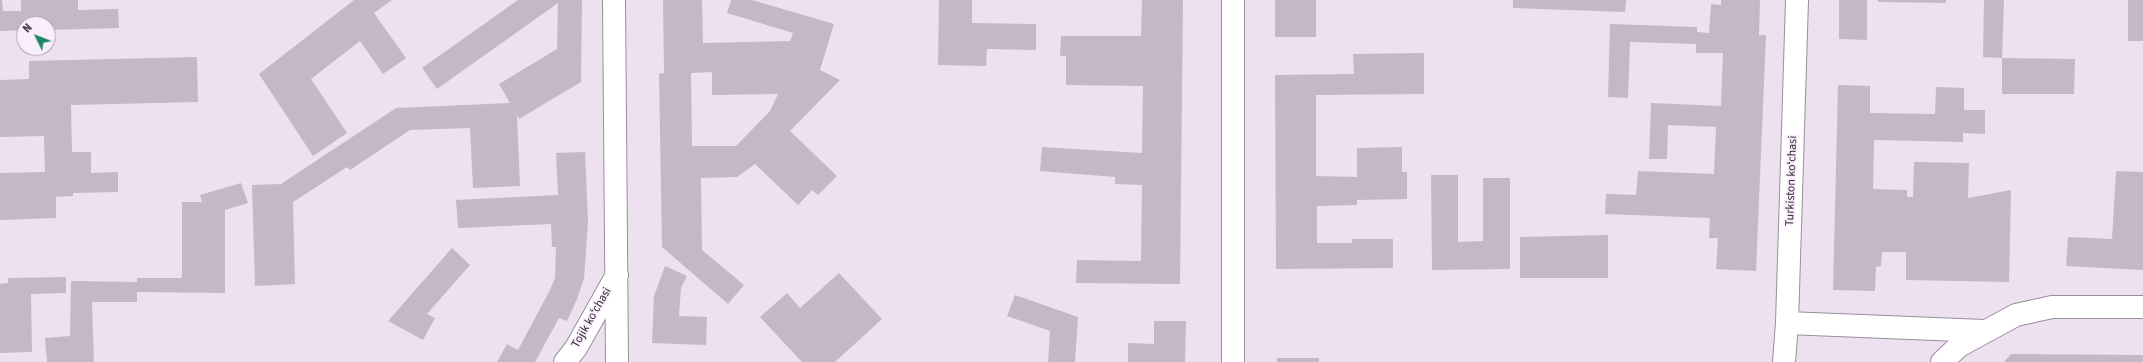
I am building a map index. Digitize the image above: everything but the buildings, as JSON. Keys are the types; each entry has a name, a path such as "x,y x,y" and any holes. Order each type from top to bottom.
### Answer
{"street":[{"path":"614,0 618,274 617,362"},
{"path":"1233,0 1233,362"},
{"name":"Turkiston koʻchasi","path":"1784,362 1788,323 1797,0"},
{"name":"Tojik koʻchasi","path":"565,362 576,348 618,274"},
{"path":"1942,362 1959,346 1984,331 2016,315 2052,307 2143,307"},
{"path":"1788,323 1984,331"}]}
